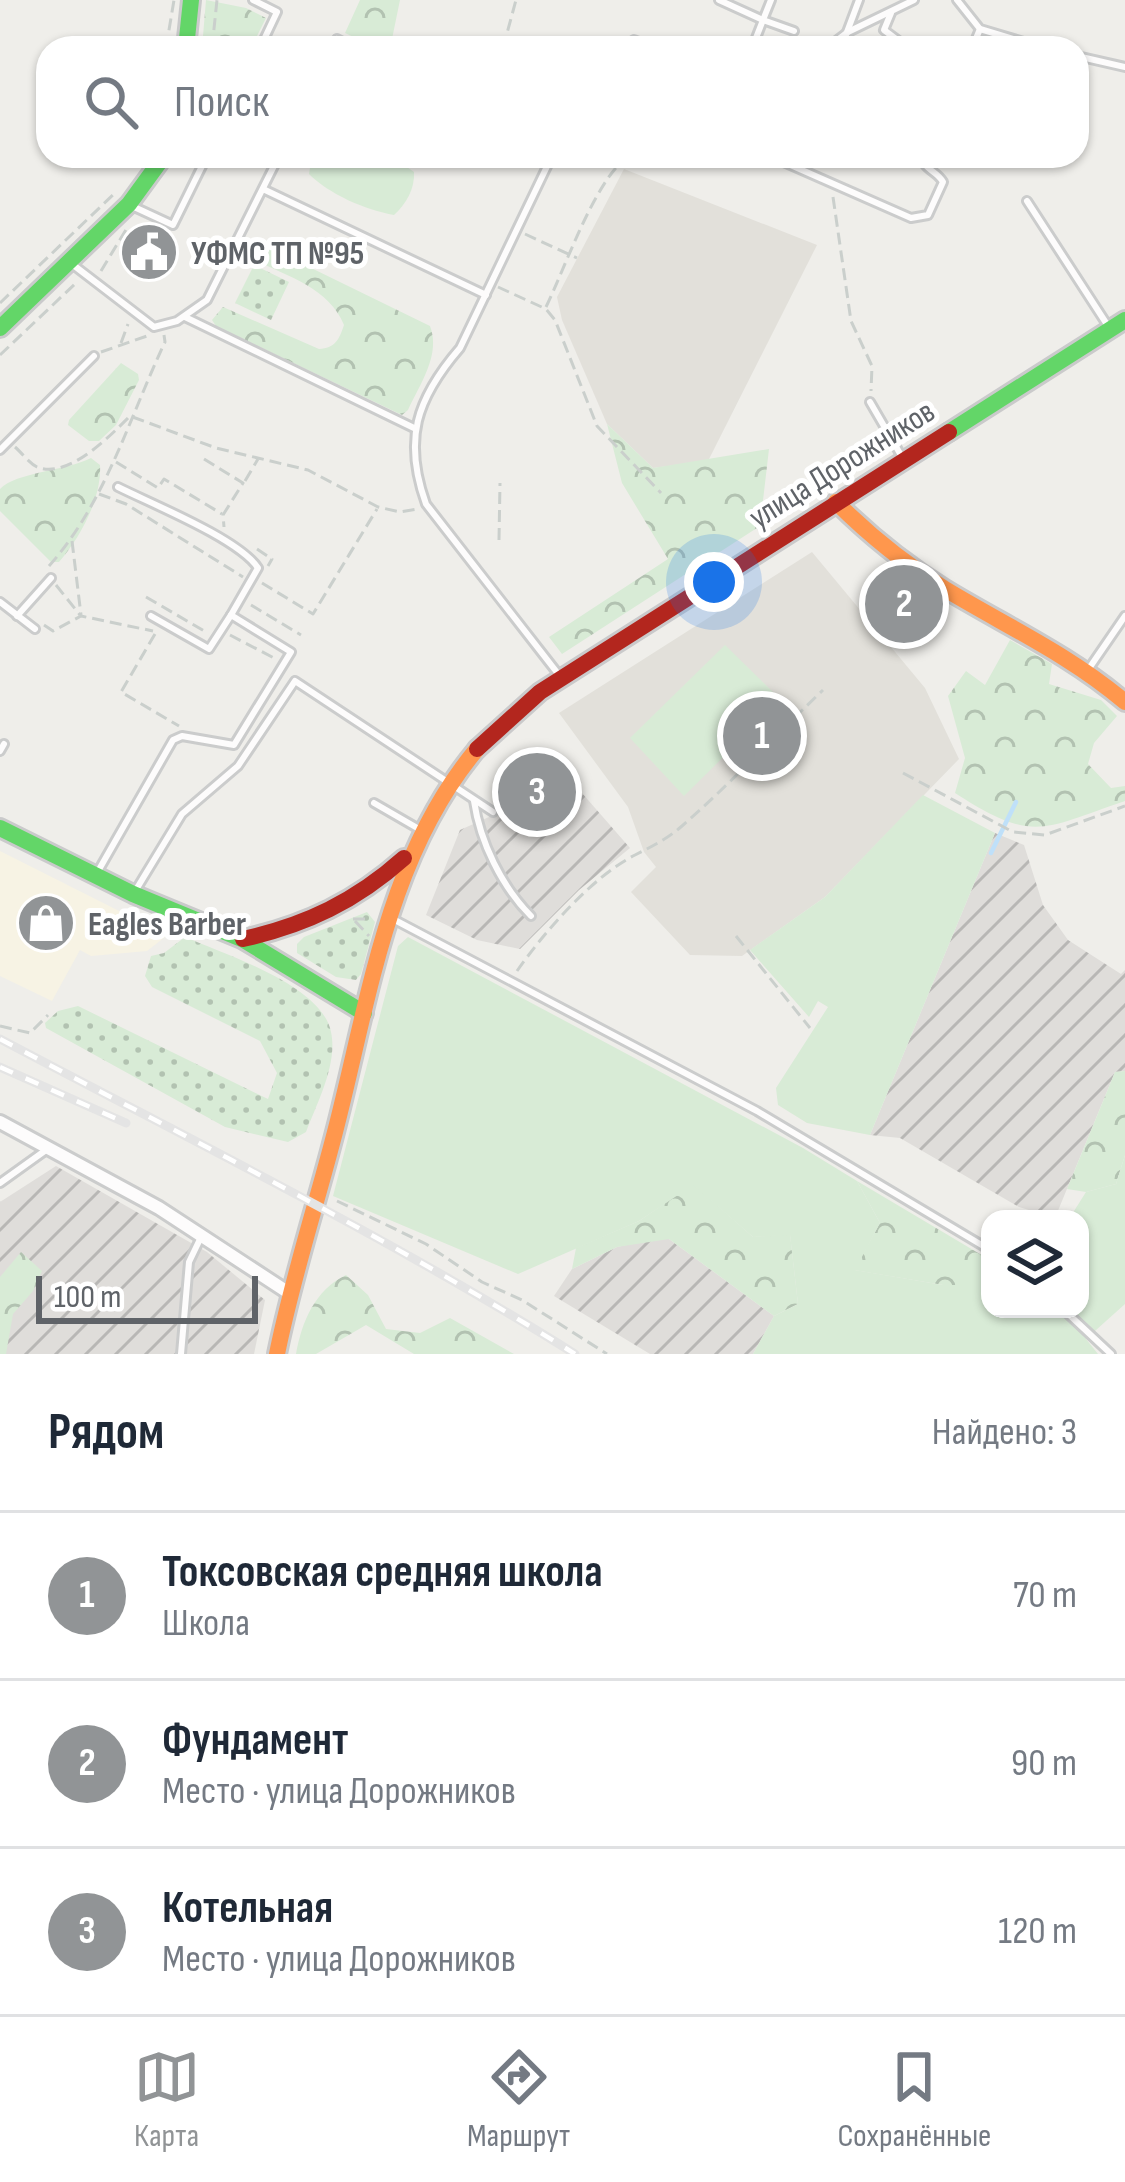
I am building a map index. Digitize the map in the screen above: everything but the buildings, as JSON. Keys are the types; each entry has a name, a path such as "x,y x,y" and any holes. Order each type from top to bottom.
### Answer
{"main road":[{"path":"187,36 191,0"},
{"path":"0,328 128,204 155,168"},
{"name":"улица Дорожников","path":"277,1354 388,916 411,851 449,784 496,727 561,678 1117,325"},
{"path":"836,502 848,518 942,587 1088,670 1125,702"},
{"path":"0,827 133,894 278,957 364,1013"},
{"path":"354,913 411,851"},
{"path":"242,939 354,913 375,902 388,916"}],"street":[{"path":"0,1123 202,1235 289,1293"}],"lane":[{"path":"253,0 277,12 266,36"},
{"path":"719,0 794,31"},
{"path":"757,36 771,0"},
{"path":"846,36 859,0"},
{"path":"843,36 914,0"},
{"path":"957,0 980,29 1004,36"},
{"path":"892,10 884,30 892,36"},
{"path":"977,36 980,29"},
{"path":"1089,59 1125,67"},
{"path":"128,204 173,225 201,168"},
{"path":"70,262 132,314 158,327 184,316 207,300 273,168"},
{"path":"546,168 460,348 442,368 414,428 417,470 430,508 561,678"},
{"path":"798,168 911,218 928,215 943,182 928,168"},
{"path":"263,189 486,295"},
{"path":"1027,201 1117,325"},
{"path":"184,316 414,428"},
{"path":"0,450 94,356"},
{"path":"870,402 904,460"},
{"path":"118,487 212,534 258,568 209,649 151,616"},
{"path":"20,615 48,575"},
{"path":"0,602 35,629"},
{"path":"95,876 173,740 182,736 234,745 291,652 230,615"},
{"path":"1088,670 1125,616"},
{"path":"133,894 182,814 238,766 295,681 493,812"},
{"path":"474,801 477,822 512,897 531,916"},
{"path":"374,803 422,830"},
{"path":"388,916 757,1111 981,1245"},
{"path":"0,1183 48,1148"},
{"path":"181,1354 189,1262 202,1235"},
{"path":"1073,1318 1111,1354"}],"path":[{"path":"168,36 174,0"},
{"path":"213,36 217,0"},
{"path":"506,36 516,0"},
{"path":"546,309 614,168"},
{"path":"0,303 127,182"},
{"path":"832,183 850,321 872,366 870,402"},
{"path":"518,230 574,257"},
{"path":"492,284 546,309 555,320 597,426 661,493"},
{"path":"120,344 132,314"},
{"path":"94,356 144,339 158,327 165,342 100,494 48,575 81,616 156,632 121,692 176,726 194,729"},
{"path":"10,441 35,466 50,469 91,454 130,416"},
{"path":"130,416 216,448 308,470 378,507 400,512 430,508"},
{"path":"243,483 260,457"},
{"path":"113,460 158,488 164,479 224,514"},
{"path":"499,540 500,483"},
{"path":"100,494 126,504 244,578"},
{"path":"259,581 313,614 378,507"},
{"path":"72,540 81,616"},
{"path":"146,596 204,632 215,626"},
{"path":"20,615 53,631 81,616"},
{"path":"222,640 234,634 270,653 274,663"},
{"path":"511,979 545,932 576,902 635,854 653,849 681,827 823,690"},
{"path":"903,772 1006,829 1046,835 1125,806"},
{"path":"354,913 372,920 370,939 354,913"},
{"path":"736,936 809,1028"},
{"path":"0,1027 30,1034 48,1015"},
{"path":"320,1192 426,1244 607,1354"}],"shaded area":[{"path":"624,169 817,245 708,461 653,468 607,424 562,320 557,297"},
{"path":"812,552 925,688 959,759 825,897 742,956 690,955 631,892 656,867 644,852 628,807 559,713"},
{"path":"547,753 630,848 520,949 477,940 426,915 460,830 489,817"},
{"path":"995,833 1024,845 1043,905 1068,940 1121,974 1125,970 1125,1071 1115,1072 1058,1210 1019,1207 900,1138 870,1135"},
{"path":"0,851 169,934 147,951 91,956 80,950 52,1001 0,976"},
{"path":"56,1166 207,1252 265,1300 254,1354 0,1354 0,1202"},
{"path":"669,1239 774,1316 753,1354 650,1354 554,1296 572,1269 617,1247"}],"green space":[{"path":"206,0 246,8 266,18 257,36 203,36"},
{"path":"360,0 400,0 393,36 345,33"},
{"path":"310,168 408,168 414,172 406,201 394,215 337,194 309,174"},
{"path":"258,242 430,326 431,358 408,410 402,415 216,326 212,320 223,307 319,349 333,345 340,335 344,325 329,302 307,285 255,260 253,246"},
{"path":"254,265 289,282 271,320 235,303"},
{"path":"121,363 138,374 139,380 116,425 99,441 89,441 68,425 69,420"},
{"path":"607,424 653,468 769,449 760,526 562,654 549,637 668,559 622,483"},
{"path":"91,458 100,465 93,504 67,552 59,562 51,562 0,511 0,489 17,479"},
{"path":"1010,640 1052,664 1049,684 1101,700 1117,716 1094,743 1088,764 1111,788 1125,786 1125,801 1038,827 1003,820 955,793 965,758 948,696 966,671 985,685"},
{"path":"725,645 781,700 684,796 630,738"},
{"path":"923,795 995,833 870,1135 807,1123 778,1105 776,1088 828,1007 818,1001 809,1017 750,950 825,897"},
{"path":"367,912 375,922 356,980 336,977 297,953 297,944 304,937"},
{"path":"185,937 269,973 324,1015 331,1032 332,1057 306,1132 288,1142 225,1127 46,1028 45,1023 58,1011 78,1006 268,1099 277,1073 260,1041 152,987 145,976 151,956 164,953"},
{"path":"408,937 857,1181 880,1223 855,1270 943,1285 981,1285 981,1318 1089,1318 1089,1210 1075,1210 1086,1192 1116,1184 1125,1155 1125,1304 1086,1339 1098,1354 753,1354 774,1316 798,1304 790,1235 753,1237 693,1185 639,1221 518,1274 333,1196 398,946"},
{"path":"1125,1071 1125,1155 1116,1184 1086,1192 1067,1189 1115,1072"},
{"path":"857,1181 981,1255 981,1285 943,1285 854,1270 880,1223"},
{"path":"693,1184 753,1237 790,1234 798,1304 774,1316 669,1239 617,1247 572,1269 576,1248 639,1221"},
{"path":"21,1252 42,1271 33,1291 13,1314 6,1354 0,1354 0,1277"},
{"path":"346,1275 368,1295 386,1329 420,1333 450,1318 514,1354 414,1354 366,1325 316,1354 296,1354 312,1308 326,1289"}],"waterway":[{"path":"991,853 1016,802"}],"railway":[{"path":"0,1039 363,1230 575,1354"},
{"path":"0,1067 126,1123"}],"traffic: fast":[{"path":"187,36 191,0"},
{"path":"0,328 129,204 155,168"},
{"path":"949,432 1125,320"},
{"path":"0,828 133,894 242,939 364,1013"}],"traffic: slow":[{"path":"836,502 916,570 1060,655 1125,702"},
{"path":"277,1354 385,931 422,836 446,791 477,749"}],"traffic: jam":[{"path":"477,749 540,692 949,432"},
{"path":"243,939 329,909 404,858"}],"place":[{"name":"УФМС ТП №95","path":"149,252"},
{"name":"Фундамент","path":"904,604"},
{"name":"Токсовская средняя школа","path":"762,736"},
{"name":"Котельная","path":"537,792"},
{"name":"Eagles Barber","path":"46,923"}]}
